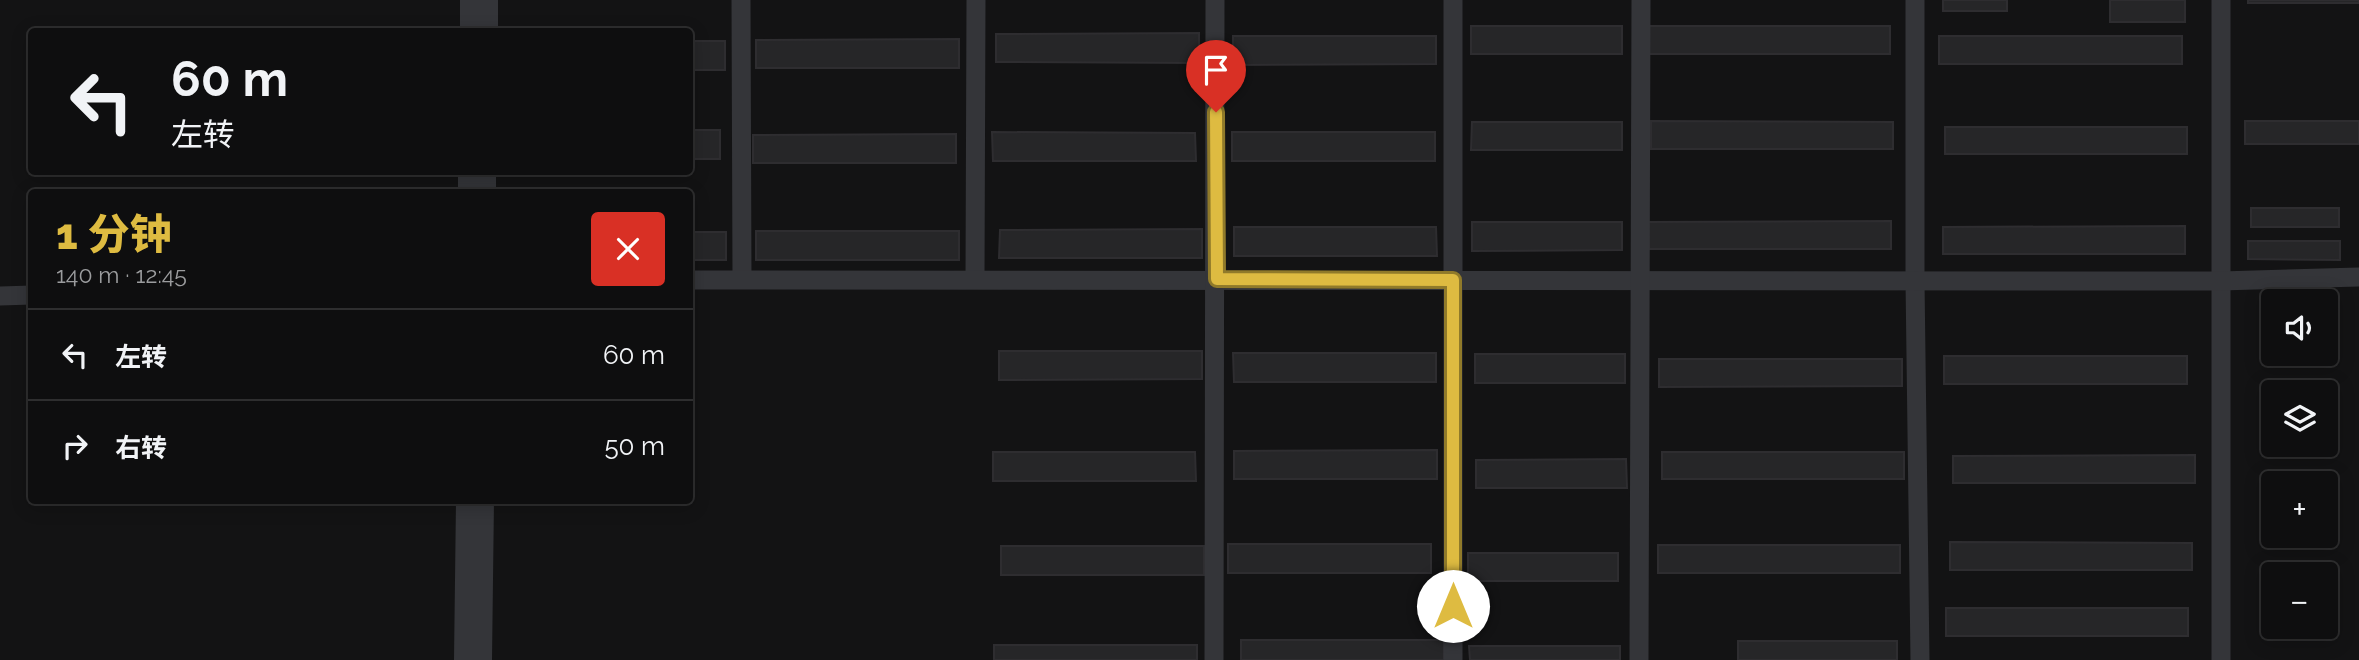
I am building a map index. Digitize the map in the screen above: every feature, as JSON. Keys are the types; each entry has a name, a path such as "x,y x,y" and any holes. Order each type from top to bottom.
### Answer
{"street":[{"path":"479,0 479,28"},
{"path":"473,660 475,504"}],"lane":[{"path":"741,0 742,279"},
{"path":"975,279 976,0"},
{"path":"1214,660 1217,279 1215,0"},
{"path":"1453,0 1453,660"},
{"path":"1639,660 1637,280 1641,0"},
{"path":"1915,0 1915,281 1920,660"},
{"path":"2221,0 2221,660"},
{"path":"693,280 2221,281 2359,277"},
{"path":"0,296 28,295"}],"building":[{"path":"1943,0 2007,0 2007,11 1943,11"},
{"path":"2110,0 2185,0 2185,22 2110,22"},
{"path":"2248,0 2359,0 2359,3 2248,3"},
{"path":"1471,26 1622,26 1622,54 1471,54"},
{"path":"1648,26 1890,26 1890,54 1648,54"},
{"path":"1199,33 1199,63 996,62 996,34"},
{"path":"1233,36 1436,36 1436,64 1233,65"},
{"path":"1939,36 2182,36 2182,64 1939,64"},
{"path":"959,39 959,68 756,68 756,40"},
{"path":"693,41 725,41 725,70 693,70"},
{"path":"1651,121 1893,122 1893,149 1651,149"},
{"path":"2245,121 2359,121 2359,144 2245,144"},
{"path":"1472,122 1622,122 1622,150 1471,150"},
{"path":"1945,127 2187,127 2187,154 1945,154"},
{"path":"693,130 720,130 720,159 693,159"},
{"path":"992,132 1195,133 1196,161 993,161"},
{"path":"1232,132 1435,132 1435,161 1232,161"},
{"path":"956,134 956,163 753,163 753,135"},
{"path":"2251,208 2339,208 2339,227 2251,227"},
{"path":"1891,221 1891,249 1649,249 1648,222"},
{"path":"1472,222 1622,222 1622,250 1472,251"},
{"path":"2185,226 2185,254 1943,254 1943,227"},
{"path":"1234,227 1436,227 1437,256 1234,256"},
{"path":"1202,229 1202,258 999,258 1000,230"},
{"path":"756,231 959,231 959,260 756,260"},
{"path":"693,232 726,232 726,260 693,260"},
{"path":"2248,241 2340,241 2340,260 2248,259"},
{"path":"999,351 1202,351 1202,379 999,380"},
{"path":"1233,353 1436,353 1436,382 1234,382"},
{"path":"1475,354 1625,354 1625,383 1475,383"},
{"path":"1944,356 2187,356 2187,384 1944,384"},
{"path":"1659,359 1902,359 1902,386 1659,387"},
{"path":"1437,450 1437,479 1234,479 1234,451"},
{"path":"993,452 1195,452 1196,481 993,481"},
{"path":"1662,452 1904,452 1904,479 1662,479"},
{"path":"2195,455 2195,483 1953,483 1953,456"},
{"path":"1626,459 1627,488 1476,488 1476,460"},
{"path":"1950,542 2192,543 2192,570 1950,570"},
{"path":"1228,544 1431,544 1431,573 1228,573"},
{"path":"1658,545 1900,545 1900,573 1658,573"},
{"path":"1001,546 1204,546 1204,575 1001,575"},
{"path":"1468,553 1618,553 1618,581 1468,581"},
{"path":"1946,608 2188,608 2188,636 1946,636"},
{"path":"1241,640 1444,640 1444,660 1241,660"},
{"path":"1738,641 1897,641 1897,660 1738,660"},
{"path":"994,645 1197,645 1197,660 994,660"},
{"path":"1469,646 1620,646 1620,660 1470,660"}],"route":[{"path":"1216,112 1217,279 1453,280 1453,606"}]}
